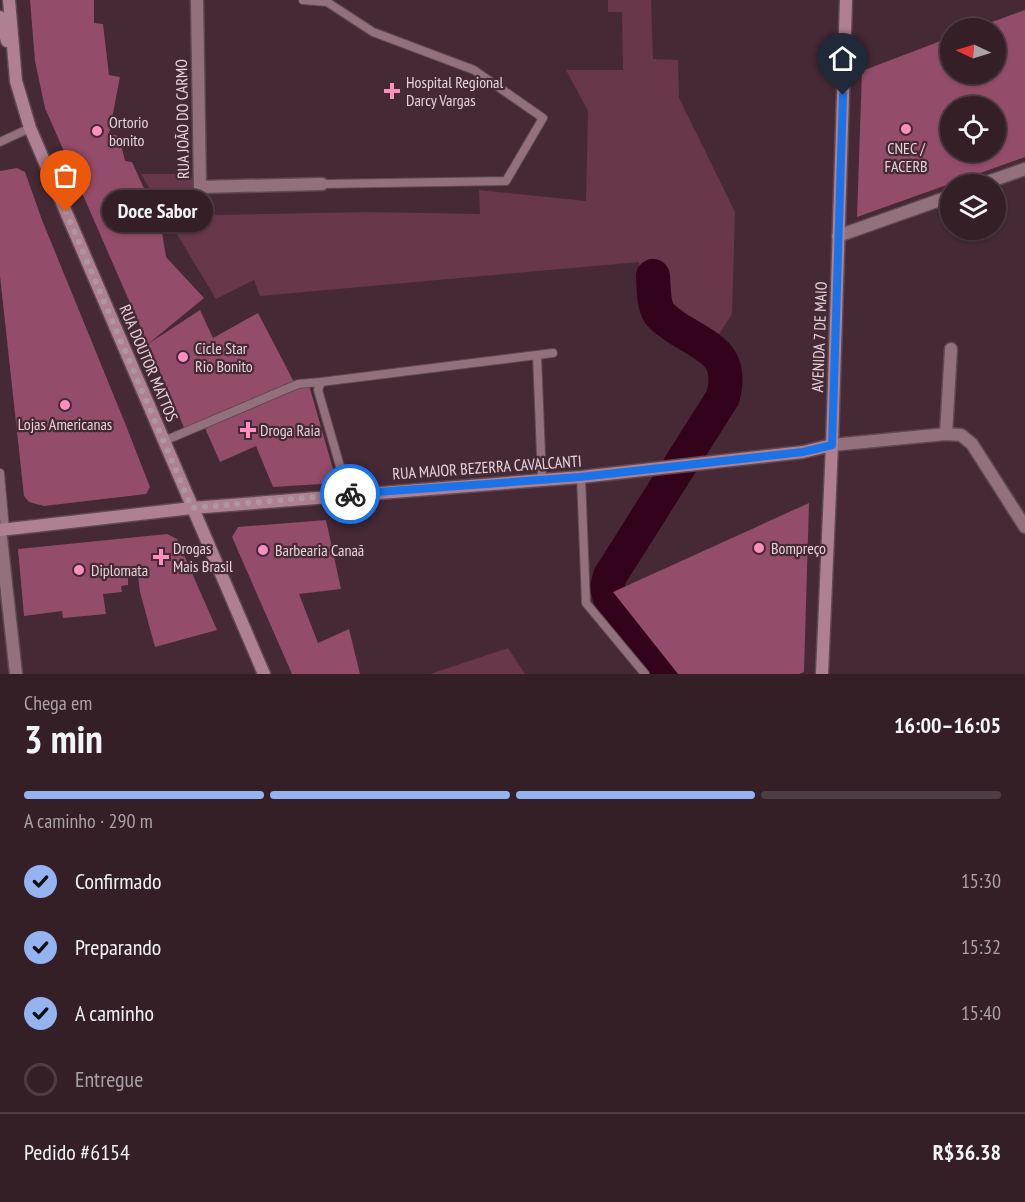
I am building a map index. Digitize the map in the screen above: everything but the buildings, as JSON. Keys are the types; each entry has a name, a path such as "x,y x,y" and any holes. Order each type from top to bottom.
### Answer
{"main road":[{"name":"RUA DOUTOR MATTOS","path":"9,0 16,81 30,128 264,674"},
{"name":"AVENIDA 7 DE MAIO","path":"822,674 832,445 846,0"},
{"name":"RUA DOUTOR MATTOS","path":"0,16 13,62"},
{"name":"RUA MAJOR BEZERRA CAVALCANTI","path":"2,529 192,508 580,477 803,452 832,445"}],"street":[{"name":"RUA JOÃO DO CARMO","path":"198,0 200,187 322,184"},
{"path":"1006,176 1025,169"},
{"path":"838,237 940,200"},
{"path":"946,434 951,349"},
{"path":"832,445 946,434 962,435 972,444 1025,527"},
{"path":"2,529 16,674"}],"lane":[{"path":"303,0 327,2 373,32 474,70 543,118 506,181 322,184"},
{"path":"0,142 30,128"},
{"path":"164,441 297,384 553,353"},
{"path":"537,355 542,480"},
{"path":"321,382 318,390 348,494"},
{"path":"0,473 2,529"},
{"path":"580,477 586,603 645,674"}],"shaded area":[{"path":"608,0 651,0 653,59 678,60 679,98 735,212 732,314 705,356 670,335 650,313 646,304 639,262 260,296 254,280 216,299 141,174 190,174 211,215 367,212 480,214 479,190 586,201 588,111 566,70 623,70 622,12 608,12"},
{"path":"508,648 525,674 430,674"}],"waterway":[{"path":"653,276 655,300 659,313 716,354 725,371 723,397 610,576 607,587 610,599 666,674"}],"way so far":[{"path":"66,212 192,508 350,494"}],"place":[{"name":"Hospital Regional Darcy Vargas","path":"392,91"},
{"name":"CNEC / FACERB","path":"906,129"},
{"name":"Ortorio bonito","path":"97,131"},
{"name":"Doce Sabor","path":"66,212"},
{"name":"Cicle Star Rio Bonito","path":"183,357"},
{"name":"Lojas Americanas","path":"65,405"},
{"name":"Droga Raia","path":"248,430"},
{"name":"Bompreço","path":"759,548"},
{"name":"Barbearia Canaã","path":"263,550"},
{"name":"Drogas Mais Brasil","path":"161,557"},
{"name":"Diplomata","path":"79,570"}],"route":[{"path":"350,494 580,477 803,452 832,445 843,95"}]}
